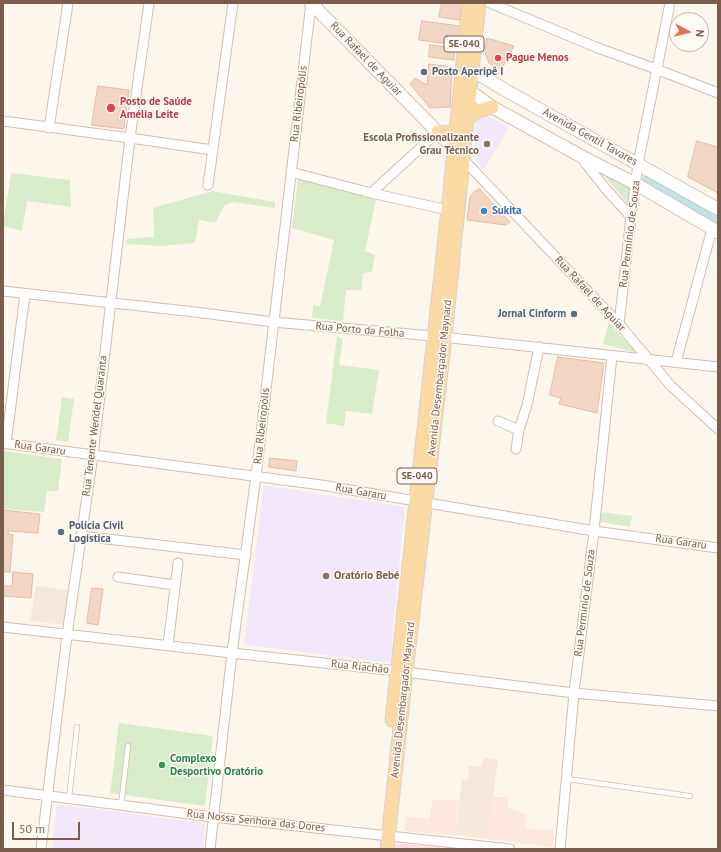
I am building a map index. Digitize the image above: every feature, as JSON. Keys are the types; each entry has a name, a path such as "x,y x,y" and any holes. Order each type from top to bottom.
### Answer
{"main road":[{"name":"Rua Rafael de Aguiar","path":"311,3 463,159"},
{"name":"Avenida Desembargador Maynard","path":"378,849 384,835 439,337 463,159 467,119 466,88 468,3"},
{"name":"Avenida Desembargador Maynard","path":"467,68 479,3"},
{"name":"Avenida Gentil Tavares","path":"467,68 718,209"},
{"name":"Avenida Desembargador Maynard","path":"439,337 453,148 466,88"},
{"name":"Avenida Gentil Tavares","path":"466,88 492,107 579,155 636,182 715,230"},
{"path":"467,119 478,111 492,107"},
{"path":"438,132 448,133 456,129"},
{"name":"Avenida Desembargador Maynard","path":"384,835 387,849"}],"street":[{"path":"49,128 68,3"},
{"name":"Rua Tenente Wendel Quaranta","path":"40,849 67,635 93,455 130,138 149,3"},
{"path":"208,185 233,3"},
{"name":"Rua Ribeiropólis","path":"210,849 232,654 256,476 311,3"},
{"path":"490,3 598,48 656,68 718,93"},
{"name":"Rua Permínio de Souza","path":"620,324 638,165 670,3"},
{"path":"3,121 213,150"},
{"path":"371,194 438,132"},
{"name":"Avenida Gentil Tavares","path":"579,155 605,188 631,217"},
{"name":"Rua Rafael de Aguiar","path":"463,159 620,324 671,386 718,429"},
{"path":"291,172 371,194 448,210"},
{"path":"676,362 715,230"},
{"name":"Rua Porto da Folha","path":"3,291 273,322 539,347 718,367"},
{"path":"5,443 25,294"},
{"path":"516,449 519,430 527,405 539,347"},
{"name":"Rua Permínio de Souza","path":"560,849 574,693 594,531 612,356"},
{"path":"498,421 519,430"},
{"name":"Rua Gararu","path":"5,443 321,485 420,503 594,531 718,548"},
{"path":"81,536 246,555"},
{"path":"168,645 178,563"},
{"path":"118,577 175,585"},
{"name":"Rua Riachão","path":"3,627 574,693 718,706"},
{"name":"Rua Nossa Senhora das Dores","path":"3,790 213,817 510,849"}],"lane":[{"path":"69,798 77,727"},
{"path":"121,805 128,746"},
{"path":"567,780 690,796"}],"shaded area":[{"name":"Escola Profissionalizante Grau Técnico","path":"485,115 509,127 484,170 475,161 475,127 477,120"},
{"name":"Oratório Bebé","path":"264,485 405,507 390,663 244,645"},
{"path":"36,586 69,590 64,625 30,621"},
{"path":"484,758 498,760 487,839 455,835 462,779 468,780 469,766 481,767"},
{"path":"492,797 509,797 507,808 526,814 525,829 555,830 553,847 487,839"},
{"path":"433,800 459,800 455,835 405,831 406,816 429,819"},
{"path":"57,804 205,823 203,849 52,849"},
{"path":"395,843 458,849 395,849"}],"green space":[{"path":"594,164 634,186 631,207"},
{"path":"11,173 70,180 71,207 27,201 22,231 3,226"},
{"path":"298,179 376,200 365,251 375,255 372,272 363,273 361,290 346,290 343,321 312,318 313,305 320,306 334,240 292,228"},
{"path":"212,191 275,202 275,208 233,202 224,206 215,223 199,220 195,243 160,246 126,244 127,239 154,237 153,208"},
{"path":"609,323 637,353 603,344"},
{"path":"337,336 343,339 339,365 379,370 372,414 346,411 344,426 326,423"},
{"path":"62,397 74,399 68,442 56,440"},
{"path":"3,451 62,459 58,491 47,491 44,512 3,509"},
{"path":"601,512 632,516 630,527 600,522"},
{"name":"Complexo Desportivo Oratório","path":"119,723 213,736 205,806 110,793"}],"building":[{"path":"442,3 462,3 460,20 439,17"},
{"path":"422,21 460,26 458,45 419,40"},
{"name":"Pague Menos","path":"487,38 514,46 499,74 489,63 485,53"},
{"path":"430,45 454,48 454,60 429,57"},
{"path":"429,64 452,67 450,107 430,108 410,84 415,78 427,85"},
{"name":"Posto de Saúde Amélia Leite","path":"98,86 129,90 124,129 92,125"},
{"path":"697,141 718,147 718,193 688,177"},
{"name":"Sukita","path":"480,189 510,222 506,225 467,220 470,197 474,192"},
{"path":"558,357 604,363 597,413 559,404 561,398 550,395"},
{"path":"270,458 297,461 296,471 269,467"},
{"path":"3,510 40,514 38,533 9,531 8,534 13,535 10,572 3,572"},
{"path":"13,572 33,574 31,598 3,596 3,586 12,586"},
{"path":"92,588 103,589 98,625 87,623"}],"waterway":[{"path":"647,180 718,220"}],"place":[{"name":"Pague Menos","path":"498,58"},
{"name":"Posto Aperipê I","path":"424,72"},
{"name":"Posto de Saúde Amélia Leite","path":"111,108"},
{"name":"Escola Profissionalizante Grau Técnico","path":"487,144"},
{"name":"Sukita","path":"484,211"},
{"name":"Jornal Cinform","path":"574,314"},
{"name":"Polícia Civil Logística","path":"61,532"},
{"name":"Oratório Bebé","path":"326,576"},
{"name":"Complexo Desportivo Oratório","path":"162,765"}]}
